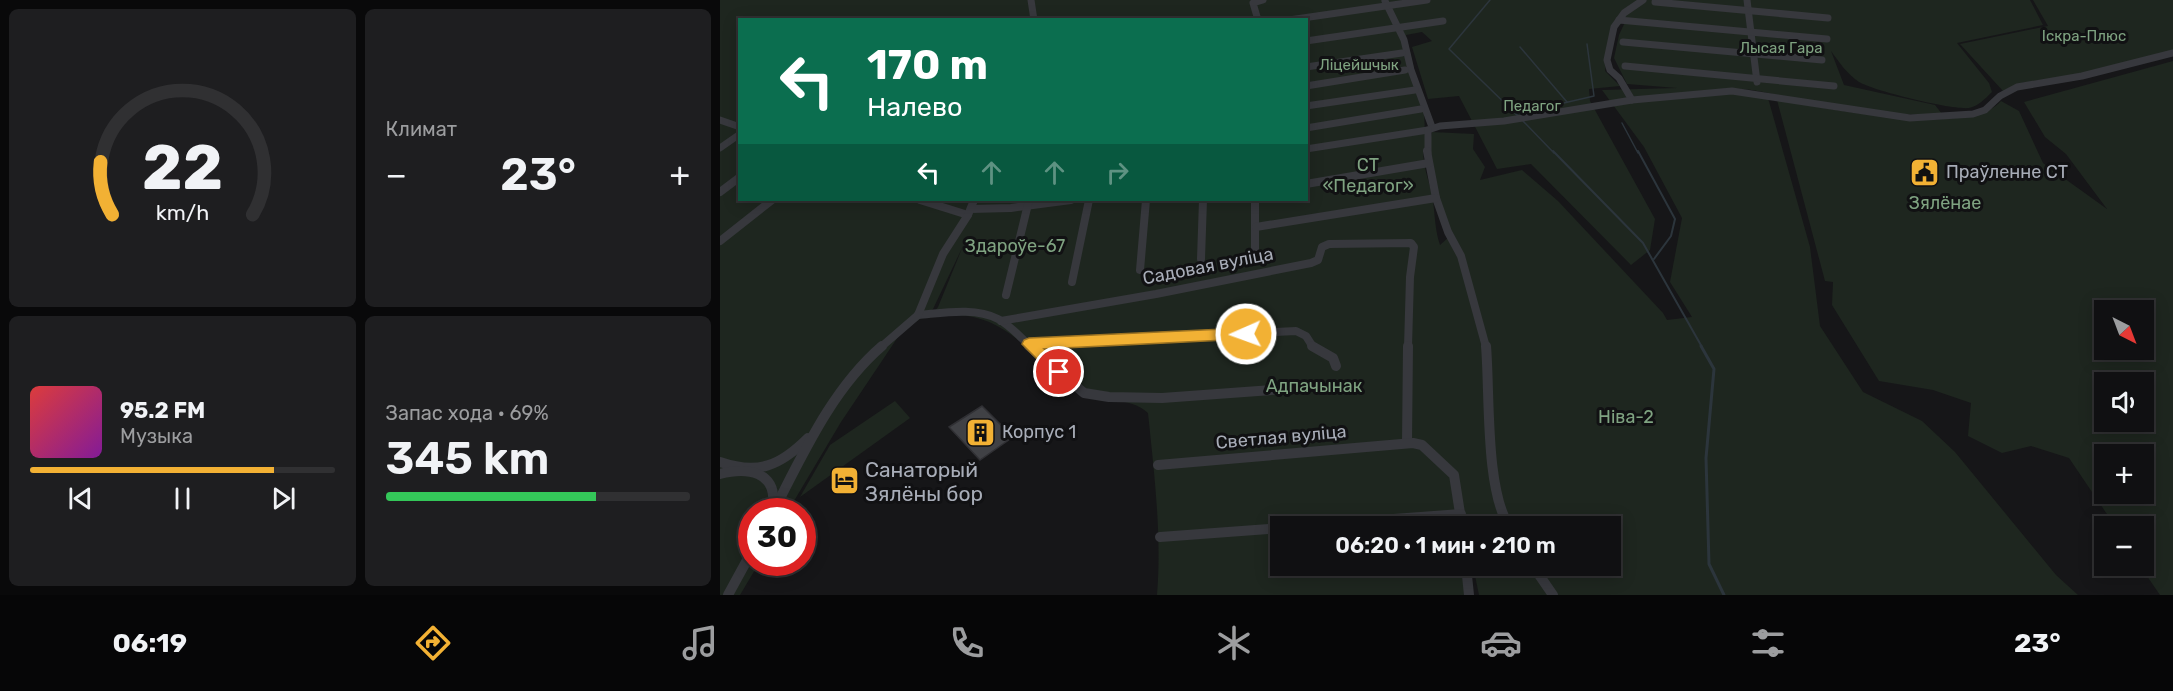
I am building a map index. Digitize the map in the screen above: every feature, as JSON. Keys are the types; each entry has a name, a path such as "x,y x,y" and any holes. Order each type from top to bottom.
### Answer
{"street":[{"path":"1031,0 1034,18"},
{"path":"1257,18 1253,4 1263,0"},
{"path":"1300,18 1386,3 1427,0"},
{"path":"1632,100 1619,78 1608,66 1614,27 1623,13 1643,0"},
{"path":"1747,0 1759,93"},
{"path":"1386,3 1404,40 1430,129 1426,144 1436,198 1448,232 1461,256 1486,346 1495,490 1503,516"},
{"path":"1655,3 1828,18"},
{"path":"1619,20 1827,39"},
{"path":"1308,41 1443,21"},
{"path":"1623,42 1822,60"},
{"path":"1308,67 1402,53"},
{"path":"1308,149 1632,100 1732,91 1759,93 1910,117 1973,114 1985,110 2000,96 2017,87 2082,76 2173,53"},
{"path":"1625,66 1834,86"},
{"path":"1308,86 1405,70"},
{"path":"1308,106 1415,90"},
{"path":"1308,128 1421,109"},
{"path":"720,120 738,126"},
{"path":"720,148 738,135"},
{"path":"1308,184 1429,163"},
{"path":"720,192 738,178"},
{"path":"1256,227 1436,198"},
{"path":"720,242 771,201"},
{"path":"926,201 971,208 1057,201"},
{"path":"1072,282 1089,201"},
{"path":"1140,270 1146,201"},
{"name":"Садовая вуліца","path":"1201,259 1203,201"},
{"path":"1255,201 1255,249"},
{"path":"1006,295 1029,203"},
{"path":"779,498 816,429 863,362 918,315 943,254 971,208"},
{"name":"Садовая вуліца","path":"1001,321 1156,294 1311,263 1318,261 1322,247 1329,243 1411,243 1414,247 1410,277 1407,442"},
{"path":"918,315 951,312 977,313 1001,321 1084,393 1143,399 1298,388"},
{"path":"1029,344 1296,331 1305,336 1314,348 1333,358 1336,366"},
{"path":"720,474 766,465 790,454 816,429"},
{"path":"1407,442 1422,445 1454,475 1461,514 1434,516"},
{"name":"Светлая вуліца","path":"1158,465 1407,442"},
{"path":"720,462 757,473 771,485 773,498"},
{"path":"1160,537 1270,529"},
{"path":"728,595 738,576"},
{"path":"1467,576 1468,595"},
{"path":"1540,576 1553,595"}],"green space":[{"path":"720,0 2030,0 2043,25 1957,43 1989,83 1992,92 1984,100 1969,108 1931,103 1867,86 1851,75 1831,51 1844,85 1935,105 1942,114 1884,113 1756,91 1724,89 1768,98 1810,247 1820,326 1863,392 1922,421 1955,452 2056,575 2078,595 1479,595 1475,576 1621,576 1621,516 1270,516 1270,576 1472,576 1473,595 1157,595 1158,527 1148,413 1132,404 1088,396 1080,392 1000,327 970,317 931,316 938,307 963,246 933,309 900,334 841,422 796,498 738,498 738,576 751,576 740,595 720,595","holes":["1626,20 1619,35 1614,58 1627,84 1677,88 1602,90 1644,147 1682,218 1670,282 1692,317 1667,320 1558,201 1522,170 1480,180 1485,167 1473,149 1474,134 1432,132 1426,160 1424,110 1406,35 1422,32 1432,41 1412,47 1428,99 1459,96 1497,169 1531,164 1631,265 1650,250 1655,219 1590,101 1589,89 1620,86 1605,71 1612,31","1424,149 1426,164 1450,236 1440,245 1425,168"]},
{"name":"Іскра-Плюс","path":"2033,0 2173,0 2173,50 2072,76 2022,83 2003,91 1960,44 2048,26"},
{"name":"Зялёнае","path":"2173,61 2173,595 2160,595 2147,576 2154,576 2154,516 2108,516 2100,504 2154,504 2154,444 2094,444 2094,495 2069,458 2031,446 2002,453 1968,436 1971,403 1933,390 1879,381 1832,305 1833,282 1825,281 1777,100 1860,113 1928,119 1959,118 1984,112 2001,101 2019,111 2043,163 2107,209 2066,154 2045,137 2024,102"},
{"path":"895,401 910,418 800,497 830,445"}],"building":[{"name":"Корпус 1","path":"982,406 1013,437 980,460 949,427"}],"waterway":[{"path":"1490,0 1449,49 1518,116"},
{"path":"1516,114 1594,96 1587,44"},
{"path":"1520,47 1567,102"},
{"path":"1523,121 1554,153"},
{"path":"1622,123 1638,153"},
{"path":"1553,151 1643,243 1702,347"},
{"path":"1638,151 1675,219 1671,236 1654,259"},
{"path":"1701,346 1714,369 1706,458 1709,564 1724,595"}],"place":[{"name":"Праўленне СТ","path":"1925,172"},
{"name":"Корпус 1","path":"981,432"},
{"name":"Санаторый Зялёны бор","path":"844,481"}],"route":[{"path":"1059,372 1029,344 1246,334"}],"park label":[{"name":"Лысая Гара","path":"1781,48"},
{"name":"Ліцейшчык","path":"1359,65"},
{"name":"Педагог","path":"1532,106"},
{"name":"СТ «Педагог»","path":"1368,175"},
{"name":"Здароўе-67","path":"1015,246"},
{"name":"Адпачынак","path":"1314,386"},
{"name":"Ніва-2","path":"1626,417"}]}
